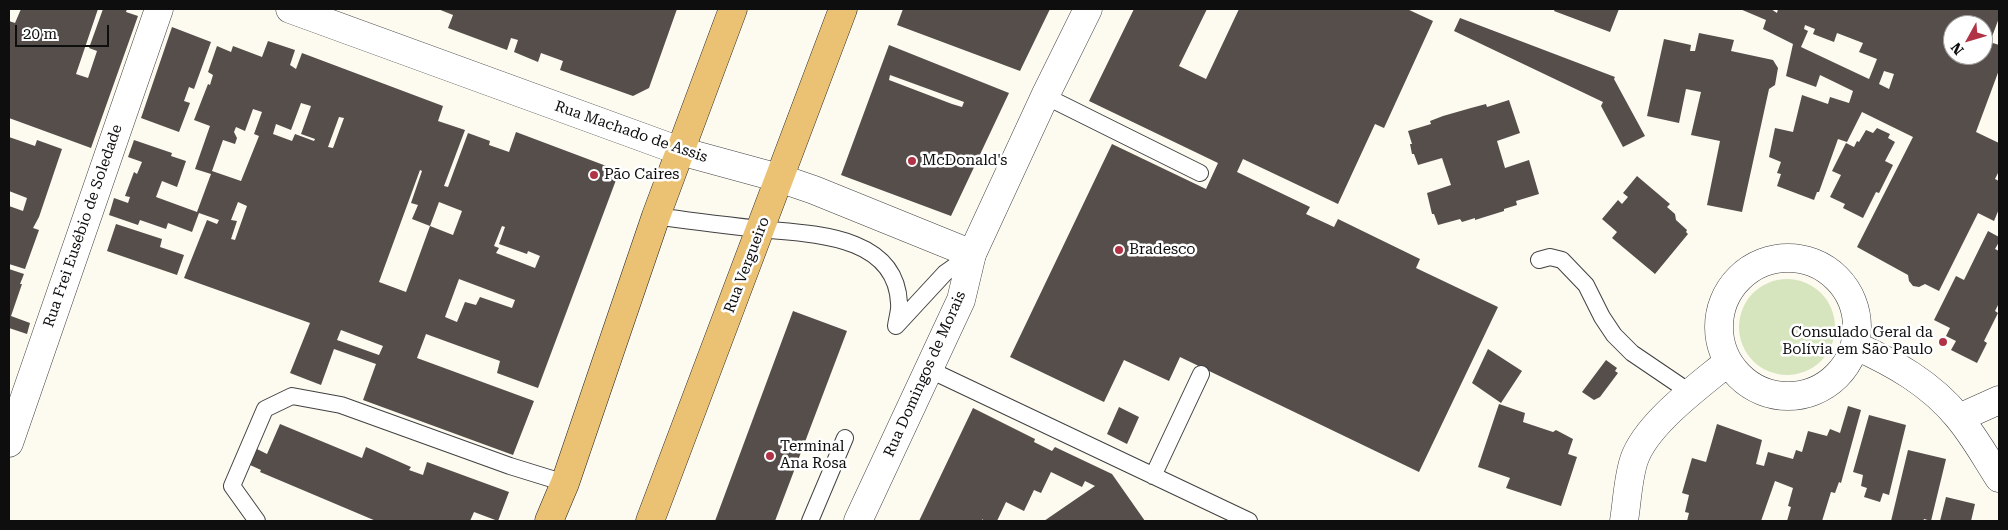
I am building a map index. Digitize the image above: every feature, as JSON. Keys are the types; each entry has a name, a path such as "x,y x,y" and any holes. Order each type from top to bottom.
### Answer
{"main road":[{"path":"549,521 565,483 656,216 732,9"},
{"name":"Rua Vergueiro","path":"650,521 843,9"}],"street":[{"name":"Rua Frei Eusébio de Soledade","path":"9,443 159,9"},
{"name":"Rua Machado de Assis","path":"290,9 680,151 779,178 822,193 972,254"},
{"name":"Rua Domingos de Morais","path":"858,521 961,300 972,254 1045,96 1088,9"},
{"path":"1791,258 1811,262 1828,271 1843,285 1852,302 1857,322 1856,346 1838,375 1822,386 1804,394 1785,396 1766,392 1749,383 1728,362 1719,334 1720,314 1726,295 1738,279 1753,267 1772,260 1791,258"},
{"path":"1856,346 1907,371 1946,404 1959,418 1999,478"},
{"path":"1624,521 1634,460 1648,436 1691,393 1728,362"},
{"path":"1959,418 1999,400"}],"lane":[{"path":"1045,96 1200,173"},
{"path":"656,216 810,233 840,239 862,248 882,262 896,284 899,305 896,326 945,274 972,254"},
{"path":"1539,260 1550,257 1562,260 1586,285 1602,317 1614,334 1632,352 1691,393"},
{"path":"928,369 1250,521"},
{"path":"1153,476 1201,374"},
{"path":"257,521 232,486 265,408 292,396 342,405 510,466 565,483"},
{"path":"810,521 845,438"}],"green space":[{"path":"1787,279 1806,282 1821,293 1832,308 1835,327 1832,346 1821,361 1806,372 1787,375 1768,372 1753,361 1742,346 1739,327 1742,308 1753,293 1768,282"}],"building":[{"path":"21,9 98,9 76,74 88,78 97,51 89,48 103,9 127,9 126,12 138,16 91,148 9,118 9,21 15,23"},
{"path":"438,9 677,9 649,88 633,96 560,70 563,61 541,53 538,62 514,52 518,40 511,38 507,50 448,28 453,15"},
{"path":"903,9 1050,9 1020,71 897,25"},
{"path":"1134,9 1207,9 1179,66 1206,79 1239,9 1407,9 1433,21 1384,128 1375,124 1338,204 1243,159 1237,172 1310,207 1306,214 1334,227 1338,219 1420,259 1416,268 1498,307 1419,472 1180,357 1169,381 1124,360 1104,402 1010,357 1112,144 1206,189 1218,163 1089,101"},
{"path":"1555,9 1619,9 1610,32 1554,11"},
{"path":"1740,9 1771,9 1777,13 1778,9 1999,9 1999,18 1993,34 1993,15 1943,15 1943,65 1993,65 1993,43 1999,45 1999,70 1976,132 1999,143 1999,171 1995,179 1999,181 1999,209 1994,221 1978,213 1939,291 1925,284 1919,287 1913,286 1909,281 1908,275 1857,247 1913,137 1862,112 1847,142 1838,139 1819,192 1817,192 1814,200 1777,186 1781,174 1777,173 1781,162 1769,157 1775,128 1793,132 1802,95 1828,104 1830,97 1849,103 1853,91 1820,75 1816,87 1786,76 1793,44 1763,29 1766,20","holes":["1805,25 1815,29 1813,34 1834,42 1837,33 1863,43 1859,52 1877,59 1869,79 1801,47 1808,31 1804,29","1884,71 1894,74 1889,89 1879,84"]},
{"path":"1460,18 1615,77 1614,79 1645,136 1623,147 1601,106 1603,102 1454,31"},
{"path":"172,27 211,42 194,89 189,87 184,101 190,103 179,132 141,118"},
{"path":"1699,33 1734,40 1731,51 1773,60 1778,68 1775,85 1769,89 1742,212 1707,205 1720,141 1691,135 1701,92 1686,89 1679,123 1647,116 1664,39 1691,45 1690,51 1695,51"},
{"path":"268,41 295,50 290,65 296,69 302,53 443,106 438,121 465,130 444,186 448,187 468,133 490,141 489,145 509,152 516,132 609,167 616,180 538,388 497,373 500,361 426,334 417,358 534,401 513,455 363,400 376,364 334,349 321,385 290,373 310,323 184,278 207,220 217,224 219,220 199,213 192,232 168,223 166,229 140,220 138,225 109,215 114,198 128,203 130,197 125,196 134,172 137,174 142,162 128,157 134,140 172,153 171,156 186,161 177,187 162,181 156,197 197,212 211,174 195,169 210,126 194,120 208,84 210,85 213,75 208,72 217,46 231,52 233,46 262,57","holes":["301,103 311,106 301,134 315,139 314,141 295,134 292,141 273,134 276,124 291,130","253,109 262,112 254,134 259,136 241,181 212,171 223,140 235,144 237,138 234,132 236,127 245,131","339,117 344,118 333,148 328,147","420,170 422,171 411,203 418,205 412,219 430,226 406,292 379,282","238,202 247,206 235,240 231,239 237,221 231,220","439,202 462,211 453,235 430,226","502,226 505,227 499,244 527,254 528,251 540,256 535,268 496,253 499,248 494,246","459,279 515,300 512,308 480,297 476,305 465,302 457,322 445,317","341,330 383,346 379,355 337,340"]},
{"path":"889,45 1009,93 951,216 841,175","holes":["890,75 964,102 962,107 952,104 889,80"]},
{"path":"1509,100 1520,133 1497,141 1505,168 1529,160 1539,194 1516,201 1517,205 1504,209 1504,211 1475,220 1475,218 1462,222 1460,219 1438,225 1434,214 1432,214 1427,193 1451,185 1442,158 1418,165 1414,154 1412,154 1410,144 1412,144 1408,131 1431,124 1430,121 1443,116 1486,104 1487,107"},
{"path":"1877,128 1890,134 1888,138 1895,142 1885,161 1893,165 1879,193 1876,192 1863,218 1843,208 1845,204 1830,197 1841,175 1832,171 1846,143 1854,147 1866,130 1873,133"},
{"path":"9,137 35,146 37,140 62,149 39,217 33,228 39,230 25,269 9,264 9,206 23,211 27,198 9,191"},
{"path":"1637,176 1670,204 1667,207 1675,214 1676,220 1687,230 1688,234 1655,274 1612,238 1617,232 1602,219 1618,200 1622,204 1628,197 1623,193"},
{"path":"116,224 162,239 160,247 184,255 177,275 107,251"},
{"path":"1988,231 1999,237 1999,242 1995,249 1999,251 1999,303 1995,311 1998,313 1984,341 1987,343 1977,363 1951,350 1956,341 1946,336 1950,328 1934,320 1956,276 1964,280"},
{"path":"9,269 24,274 11,316 30,323 27,334 9,328"},
{"name":"Terminal Ana Rosa","path":"793,311 847,331 775,521 715,521"},
{"path":"1488,349 1522,371 1501,403 1472,383"},
{"path":"1606,360 1617,368 1615,371 1618,373 1600,397 1594,400 1582,392"},
{"path":"1499,404 1525,413 1523,422 1553,432 1556,430 1573,439 1568,454 1577,457 1561,506 1506,488 1510,478 1478,467"},
{"path":"1848,406 1861,410 1841,483 1839,482 1835,493 1831,492 1822,521 1787,521 1791,507 1788,506 1793,488 1775,481 1761,521 1687,521 1689,513 1685,512 1689,495 1682,493 1692,458 1706,462 1717,424 1762,440 1756,464 1764,466 1768,452 1793,459 1796,450 1802,452 1808,431 1827,436 1830,429 1840,433"},
{"path":"1119,407 1139,417 1127,444 1107,434"},
{"path":"973,408 1035,439 1034,442 1052,451 1055,447 1112,474 1145,521 1044,521 1095,486 1085,481 1082,487 1051,472 1041,493 1034,490 1024,511 1006,502 997,521 983,521 983,519 981,521 919,521"},
{"path":"1869,415 1906,425 1889,495 1883,493 1880,502 1864,497 1867,488 1861,486 1863,475 1853,472"},
{"path":"280,424 362,458 366,447 411,467 409,470 423,475 427,462 509,492 498,521 474,512 470,521 376,521 260,472 261,470 250,465 257,449 267,454"},
{"path":"1908,450 1946,459 1931,521 1924,519 1923,521 1891,521"},
{"path":"1946,497 1975,504 1971,521 1940,521"}],"place":[{"name":"McDonald's","path":"912,161"},
{"name":"Pão Caires","path":"594,175"},
{"name":"Bradesco","path":"1119,250"},
{"name":"Consulado Geral da Bolívia em São Paulo","path":"1943,342"},
{"name":"Terminal Ana Rosa","path":"770,456"}]}
